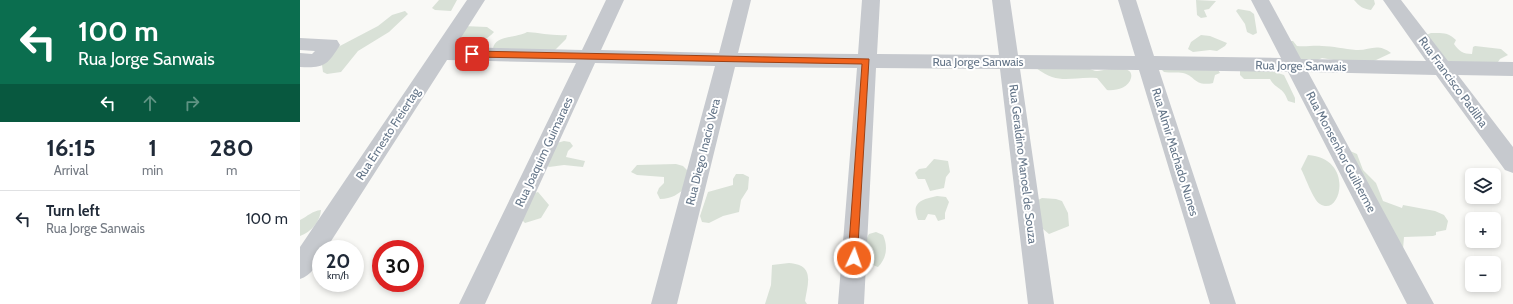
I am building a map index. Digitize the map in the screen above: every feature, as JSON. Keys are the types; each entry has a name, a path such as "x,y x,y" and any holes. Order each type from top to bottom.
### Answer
{"street":[{"name":"Rua Ernesto Freiertag","path":"300,268 476,0"},
{"name":"Rua Joaquim Guimaraes","path":"472,304 590,57 615,0"},
{"name":"Rua Diego Inacio Vera","path":"664,304 742,0"},
{"path":"851,304 871,0"},
{"name":"Rua Geraldino Manoel de Souza","path":"1001,0 1041,304"},
{"name":"Rua Almir Machado Nunes","path":"1127,0 1223,304"},
{"name":"Rua Monsenhor Guilherme","path":"1260,0 1421,304"},
{"name":"Rua Francisco Padilha","path":"1392,0 1513,164"},
{"path":"300,44 330,45 316,61 300,60"},
{"name":"Rua Jorge Sanwais","path":"442,53 726,60 1148,63 1513,69"}],"shaded area":[{"path":"439,0 457,0 451,11 435,10 432,8"},
{"path":"1196,0 1216,1 1209,9 1204,10 1207,17 1201,18 1197,15"},
{"path":"1354,0 1374,0 1375,4 1371,10 1368,10 1361,7"},
{"path":"1238,9 1250,11 1254,14 1257,33 1253,35 1247,32 1245,24 1236,11"},
{"path":"405,11 408,14 389,32 358,51 341,72 327,74 323,72 322,65 336,48 378,26 392,15"},
{"path":"463,26 487,27 494,32 487,38 475,44 466,45 461,44 458,41"},
{"path":"527,32 567,35 566,39 554,51 493,49 494,44 497,41"},
{"path":"1431,33 1447,34 1456,40 1454,44 1462,52 1472,54 1473,47 1475,46 1501,49 1508,55 1500,59 1498,62 1449,67 1426,35"},
{"path":"1201,35 1210,36 1227,43 1217,51 1210,50 1193,52 1188,49 1191,42"},
{"path":"1287,41 1293,41 1297,46 1326,46 1356,50 1377,47 1391,53 1374,61 1351,63 1322,58 1318,60 1300,60"},
{"path":"1084,66 1096,71 1117,68 1128,70 1131,73 1131,78 1125,86 1114,90 1107,90 1097,78 1059,79 1044,74 1036,68"},
{"path":"1240,67 1272,71 1284,75 1295,98 1295,103 1288,101 1282,90 1270,79 1244,79 1240,75"},
{"path":"1160,68 1217,68 1220,73 1215,75 1213,83 1202,84 1187,74 1164,72"},
{"path":"564,141 570,142 573,146 568,151 566,157 585,161 583,167 564,165 549,167 545,164 557,143"},
{"path":"1350,151 1357,154 1363,170 1376,183 1383,201 1402,208 1403,205 1435,211 1444,215 1448,221 1446,230 1436,232 1436,235 1433,236 1404,237 1403,249"},
{"path":"1308,155 1323,159 1333,166 1338,176 1340,186 1334,203 1327,206 1320,204 1317,202 1312,193 1301,169"},
{"path":"934,159 948,161 950,172 946,177 944,188 930,191 925,179 918,179 915,173 919,169 926,168"},
{"path":"676,164 683,166 687,170 687,187 678,194 668,198 660,199 657,193 659,188 664,183 664,177 637,175 631,172 637,165"},
{"path":"736,174 743,174 749,177 748,189 741,200 739,212 723,216 709,223 702,222 700,216 708,192 733,185 733,179"},
{"path":"538,192 549,205 541,218 525,223 521,219 531,194"},
{"path":"937,196 946,197 949,202 945,213 945,219 938,221 935,215 928,214 925,220 918,220 916,209 919,202 927,198"},
{"path":"1042,198 1062,201 1068,213 1069,226 1049,234 1043,229 1036,201"},
{"path":"321,210 319,219 314,226 308,232 300,236 300,220"},
{"path":"876,232 883,235 886,243 885,256 878,267 869,262 866,258 864,249 866,239 869,234"},
{"path":"789,263 797,264 803,267 806,271 808,281 805,301 807,304 765,304 771,285 772,265"}],"route":[{"path":"472,54 726,60 866,61 854,258"}]}
